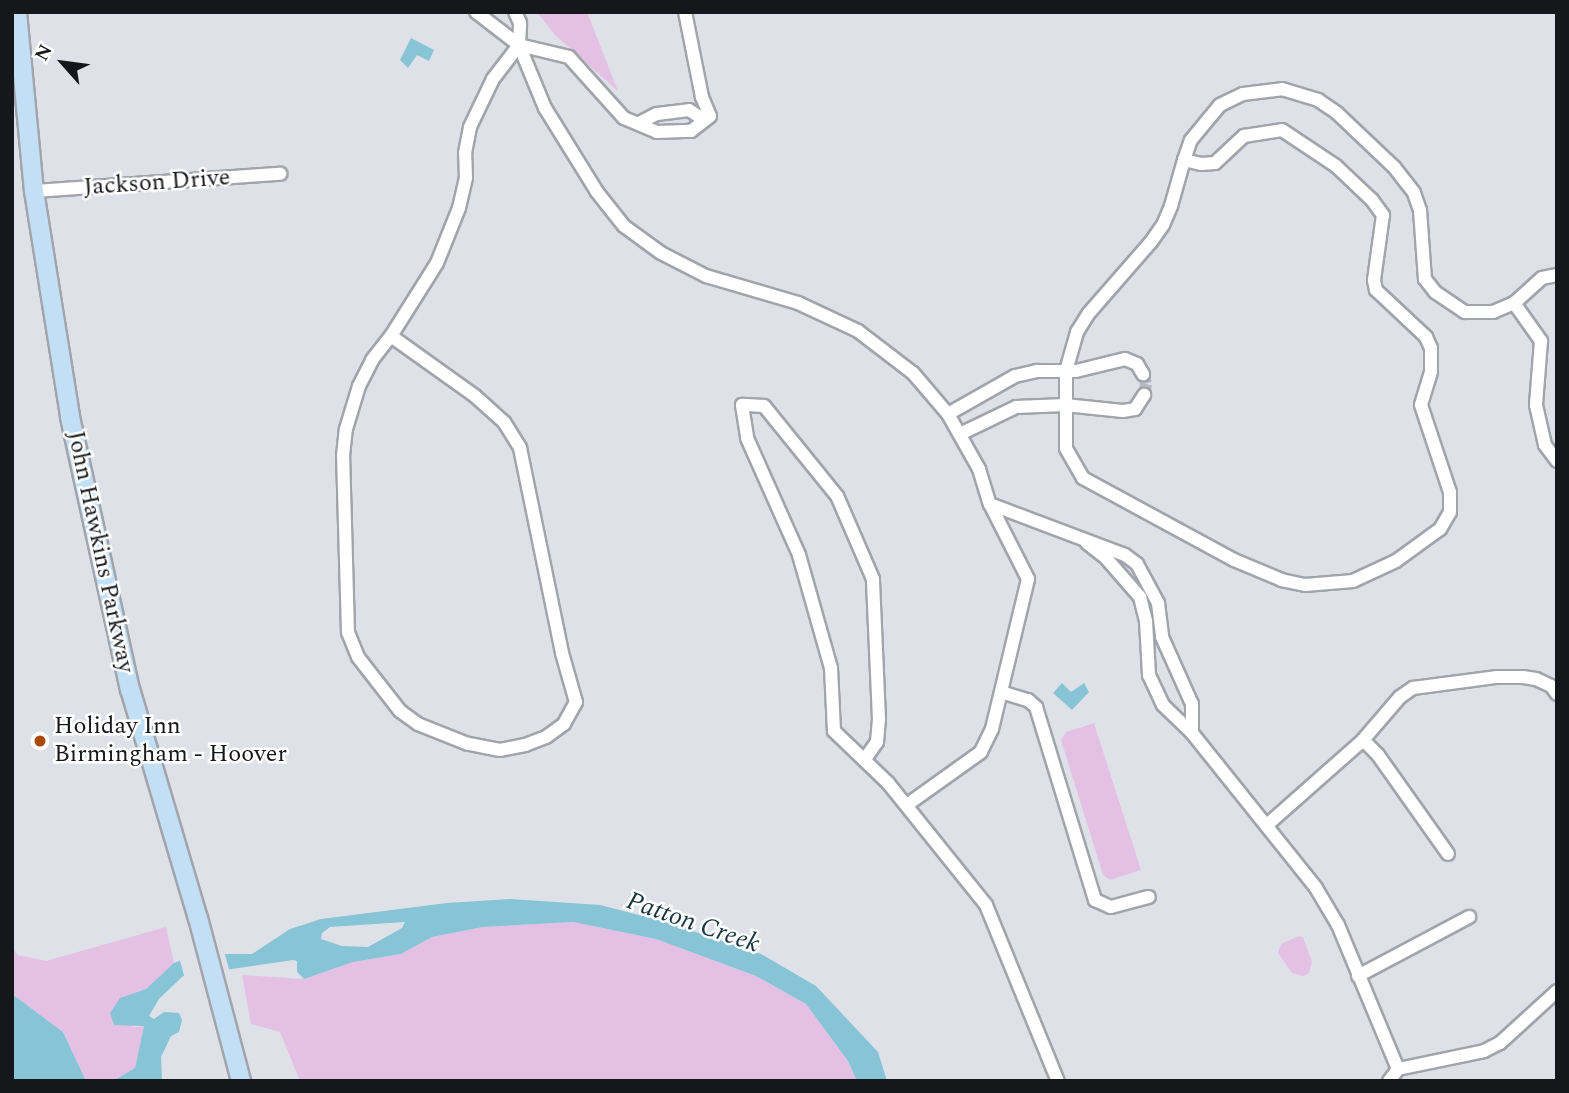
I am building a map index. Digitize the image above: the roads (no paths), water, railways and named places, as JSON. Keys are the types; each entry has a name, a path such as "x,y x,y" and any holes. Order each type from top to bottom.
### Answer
{"main road":[{"name":"John Hawkins Parkway","path":"18,12 34,191 70,417 130,689 198,918 241,1081"}],"street":[{"path":"476,12 519,45 569,57 624,118 657,132 691,131 710,116 702,97 685,12"},
{"path":"515,12 520,23 519,45 545,108 597,192 624,226 662,253 706,276 799,303 858,331 913,373 948,414 979,469 990,504 1028,579 992,729 981,752 907,805"},
{"path":"391,336 475,396 504,422 520,448 562,653 576,702 564,724 546,737 525,745 500,750 468,744 418,724 400,710 358,657 348,632 343,482 346,429 359,386 372,360 391,336 437,262 459,208 466,178 465,153 470,127 493,79 519,45"},
{"path":"1184,160 1202,164 1215,163 1244,136 1282,130 1336,166 1384,215 1374,280 1376,290 1426,337 1431,348 1431,372 1422,405 1450,492 1450,512 1440,529 1396,561 1353,581 1305,584 1282,580 1234,560 1083,478 1066,448 1066,371 1077,332 1089,313 1152,242 1163,225 1184,160 1191,141 1205,120 1220,105 1243,94 1282,89 1318,100 1364,137 1409,186 1420,210 1425,279 1435,292 1465,312 1493,312 1514,303 1542,278 1557,275"},
{"path":"639,123 657,114 689,110 703,119"},
{"name":"Jackson Drive","path":"34,191 280,174"},
{"path":"1514,303 1541,341 1536,405 1545,445 1557,461"},
{"path":"948,414 1015,376 1037,371 1066,371 1125,359 1137,364 1143,374"},
{"path":"960,434 1016,407 1065,405 1123,411 1135,409 1144,395"},
{"path":"865,759 877,742 879,719 873,579 837,496 764,407 742,405 747,438 799,555 810,593 831,668 834,731 865,759 907,805 986,905 1058,1081"},
{"path":"990,504 1087,543 1125,555 1137,564 1157,603 1162,638 1192,704 1192,733"},
{"path":"1087,543 1106,558 1140,597 1146,621 1149,675 1163,705 1192,733 1267,825 1316,888 1338,925 1398,1069"},
{"path":"1267,825 1363,740 1400,697 1413,688 1523,677 1551,686 1557,694"},
{"path":"1001,692 1028,700 1036,707 1095,900 1111,907 1149,897"},
{"path":"1363,740 1378,755 1448,854"},
{"path":"1358,976 1469,917"},
{"path":"1389,1081 1398,1069 1484,1051 1500,1043 1557,991"}],"water":[{"path":"411,38 434,50 429,61 417,55 408,68 400,60"},
{"path":"1062,683 1071,692 1084,683 1089,692 1072,710 1053,693"},
{"path":"510,899 600,905 666,922 761,954 816,986 878,1052 887,1081 857,1081 848,1061 806,1004 756,976 656,939 573,922 483,927 432,937 401,954 353,962 304,979 297,972 297,961 293,960 183,976 159,999 149,1016 154,1019 164,1012 179,1013 182,1020 179,1032 171,1036 161,1057 162,1081 113,1081 135,1068 144,1026 114,1025 110,1013 120,998 146,989 174,963 196,954 252,954 290,929 321,919 447,903","holes":["405,922 402,928 368,947 342,946 321,939 322,933 330,927"]},
{"path":"12,994 63,1032 85,1079 90,1081 12,1081"}],"tunnel":[{"path":"1143,374 1146,384 1144,395"}],"place":[{"name":"Holiday Inn Birmingham - Hoover","path":"40,741"}],"water label":[{"name":"Patton Creek","path":"693,923"}]}
